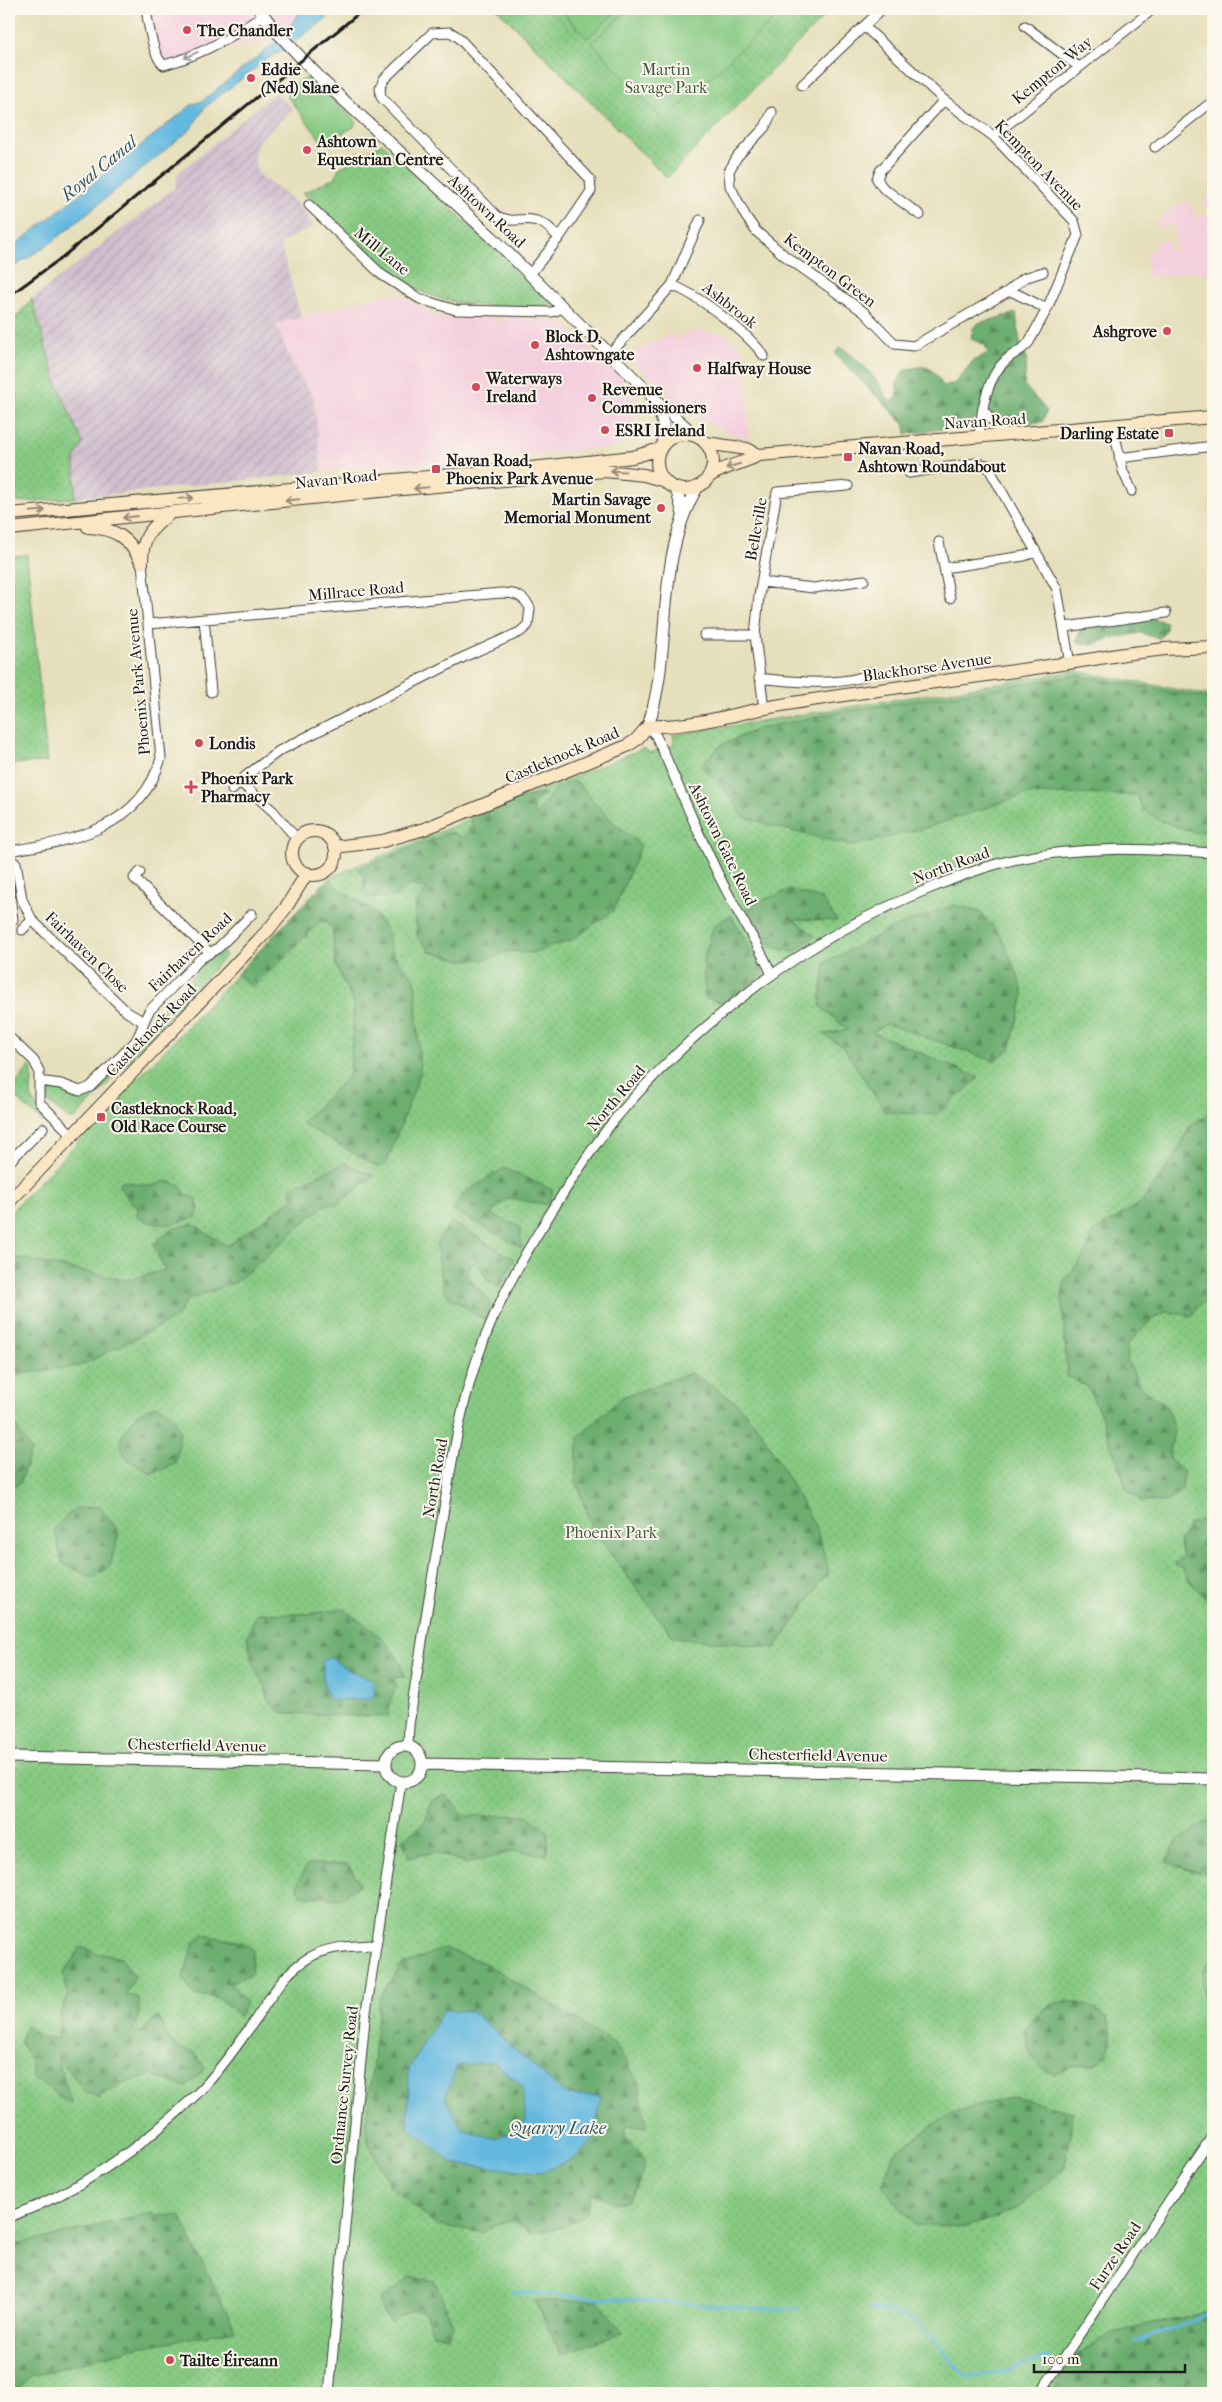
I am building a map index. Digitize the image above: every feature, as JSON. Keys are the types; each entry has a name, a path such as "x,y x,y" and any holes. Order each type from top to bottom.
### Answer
{"main road":[{"name":"Navan Road","path":"708,477 722,469 746,462 759,455 1213,418"},
{"path":"681,434 701,440 712,458 712,467 708,477 698,486 688,490 676,488 665,481 657,465 662,447 669,439 681,434"},
{"name":"Navan Road","path":"701,440 747,450 759,455"},
{"name":"Navan Road","path":"9,514 541,467 633,457 662,447"},
{"name":"Navan Road","path":"9,530 171,512 605,471 644,474 665,481"},
{"path":"142,563 143,545 149,532 171,512"},
{"path":"56,525 97,527 114,531 125,537 142,563"},
{"name":"Blackhorse Avenue","path":"648,726 662,727 733,716 791,703 1165,649 1213,647"},
{"name":"Castleknock Road","path":"335,847 384,841 424,829 627,746 636,740 648,726"},
{"path":"315,831 328,836 335,847 336,854 331,866 320,873 307,873 301,870 293,858 292,852 297,839 308,832 315,831"},
{"name":"Castleknock Road","path":"9,1202 268,929 285,908 307,873"}],"street":[{"path":"146,9 150,32 160,61 164,65 193,55 226,39 262,12"},
{"path":"802,85 882,9"},
{"name":"Kempton Way","path":"994,136 1153,9"},
{"name":"Ashtown Road","path":"262,12 279,35 324,82 530,274 657,401 701,440"},
{"name":"Kempton Avenue","path":"865,26 944,100 994,136 1074,221 1078,228 1078,235 1047,309 1026,347 1006,359 994,372 986,392 984,411 980,420 979,437"},
{"path":"1025,26 1079,67"},
{"path":"530,274 560,238 591,191 590,179 458,37 450,32 432,33 384,79 380,88 381,97 497,216 509,222 536,220 543,223 560,238"},
{"path":"920,214 883,188 877,179 880,171 944,100"},
{"path":"1155,147 1213,101"},
{"name":"Kempton Green","path":"772,112 765,127 737,157 729,171 730,186 746,217 756,231 785,256 864,312 895,344 914,346 1007,292 1024,278 1042,272"},
{"name":"Mill Lane","path":"309,205 382,275 420,299 456,310 552,312 564,308"},
{"path":"610,354 672,284 700,220"},
{"name":"Ashbrook","path":"672,284 688,291 724,319 747,338 764,356"},
{"path":"1007,292 1013,292 1047,309"},
{"path":"657,401 663,424 662,447"},
{"path":"984,411 1004,435"},
{"path":"1113,427 1119,458 1132,491"},
{"path":"1119,458 1213,446"},
{"path":"909,473 976,463 987,466 1057,589 1070,664"},
{"name":"Castleknock Road","path":"648,726 657,699 662,624 671,557 683,514 698,486"},
{"name":"Belleville","path":"764,710 755,635 777,492 848,486"},
{"path":"676,488 683,514"},
{"path":"939,542 950,598"},
{"path":"944,568 1024,556 1035,552"},
{"name":"Phoenix Park Avenue","path":"9,851 66,840 97,831 130,808 154,778 161,758 142,563"},
{"name":"Belleville","path":"762,582 814,588 864,580"},
{"name":"Millrace Road","path":"149,624 501,593 524,598 530,608 528,625 520,632 466,656 279,750 240,782"},
{"path":"1065,627 1166,613"},
{"path":"204,619 211,692"},
{"path":"704,636 755,635"},
{"path":"759,678 809,683 861,678 872,672"},
{"name":"Ashtown Gate Road","path":"648,726 656,736 699,834 732,902 760,948 772,975"},
{"path":"232,790 240,782 270,807 297,839"},
{"name":"North Road","path":"408,1746 408,1724 449,1481 465,1400 495,1312 526,1251 566,1188 612,1123 679,1050 772,975 835,935 901,900 1010,860 1050,853 1124,848 1213,853"},
{"name":"Fairhaven Close","path":"16,863 22,899 32,920 127,1012 144,1022"},
{"path":"140,872 134,878 208,952"},
{"path":"9,887 13,920"},
{"name":"Fairhaven Road","path":"39,1081 61,1084 74,1090 85,1090 135,1042 150,1010 208,952 218,948 252,914"},
{"path":"22,930 32,920"},
{"path":"9,1037 34,1062 39,1070 39,1102 72,1135"},
{"path":"9,1162 43,1128"},
{"path":"408,1746 420,1755 422,1764 421,1770 414,1779 401,1782 389,1775 386,1764 392,1750 408,1746"},
{"name":"Chesterfield Avenue","path":"9,1757 386,1764"},
{"name":"Chesterfield Avenue","path":"422,1764 1213,1779"},
{"name":"Ordnance Survey Road","path":"329,2393 365,2019 401,1782"},
{"path":"9,2217 44,2204 85,2182 174,2115 202,2088 248,2030 276,1988 294,1968 316,1954 339,1947 375,1945"},
{"name":"Furze Road","path":"1040,2393 1213,2135"}],"shaded area":[{"path":"147,9 303,9 282,32 265,44 245,43 210,53 162,73"},
{"path":"275,93 293,109 258,141 254,153 256,169 261,177 295,201 314,226 280,243 301,317 276,324 293,366 313,396 322,472 75,498 75,457 82,444 55,379 32,299 175,188 178,173"},
{"path":"1213,195 1213,214 1209,214 1209,206 1204,207 1203,199"},
{"path":"1192,203 1193,215 1189,216 1213,215 1213,275 1201,275 1200,270 1177,272 1176,264 1176,275 1148,276 1146,252 1154,251 1154,242 1169,241 1169,251 1175,251 1176,258 1174,221 1162,230 1156,222 1178,204"},
{"path":"392,293 416,303 435,318 491,316 498,324 508,316 523,317 531,322 542,317 567,326 633,389 637,434 617,447 322,472 313,396 293,366 276,323"},
{"path":"695,331 724,334 744,352 749,439 727,432 689,413 626,356 671,333 674,339"}],"green space":[{"name":"Martin Savage Park","path":"497,9 831,9 667,178"},
{"path":"560,9 619,9 587,38"},
{"path":"629,9 784,9 664,121 592,43"},
{"path":"308,77 356,120 354,127 323,143 287,96 295,85"},
{"path":"382,143 426,186 558,305 487,306 443,299 401,282 360,251 303,193 336,177 338,169"},
{"path":"32,299 55,379 83,444 75,457 75,498 9,503 9,326"},
{"path":"1016,313 1021,350 1027,357 1024,385 1047,411 1042,422 1000,423 993,413 974,419 965,426 906,434 905,425 835,354 840,347 856,359 872,375 891,402 898,397 897,385 903,371 911,368 928,368 935,374 943,386 955,383 973,361 988,353 985,345 971,338 973,328 979,323"},
{"path":"27,555 47,762 9,764 9,556"},
{"path":"1153,619 1166,622 1166,630 1159,639 1141,633 1108,639 1092,645 1077,642 1080,629"},
{"name":"Phoenix Park","path":"1076,671 1213,696 1213,2393 9,2393 9,1214 330,877 644,748 650,753 674,745 673,735"},
{"path":"1077,675 1213,699 1213,829 1195,833 1159,820 1143,810 1137,795 1027,794 929,827 852,846 772,826 742,816 724,789 700,766 721,745 758,729 833,713"},
{"path":"572,781 579,784 610,819 641,845 614,910 572,940 532,953 510,951 488,959 462,960 430,952 417,936 415,905 428,889 408,885 398,897 369,898 363,892 365,876 358,869 451,832 464,838 472,825 470,817 509,799 545,794 532,804 536,815 556,788"},
{"path":"330,877 334,885 375,913 389,934 389,944 397,960 415,979 420,1074 386,1164 378,1167 301,1123 350,1074 354,1004 336,966 332,927 322,920 253,988 237,974"},
{"path":"790,890 822,899 837,921 793,919 815,936 794,952 772,947 747,906"},
{"path":"955,905 980,912 1001,936 1016,970 1024,995 1010,1049 994,1061 887,1024 872,1032 979,1078 936,1115 885,1112 844,1048 824,1034 848,1030 820,1006 825,963 892,928"},
{"path":"731,915 764,974 724,1003 705,998 703,961 714,925"},
{"path":"223,952 226,955 75,1119 69,1119 49,1103 46,1092 51,1089 67,1092 79,1100 88,1098 142,1042 152,1018 208,960"},
{"path":"30,1066 33,1075 31,1094 36,1106 46,1119 43,1122 9,1092"},
{"path":"1213,1110 1213,1296 1198,1306 1192,1316 1165,1312 1149,1322 1126,1346 1128,1362 1141,1388 1167,1406 1174,1431 1169,1458 1183,1471 1182,1490 1168,1502 1141,1501 1126,1488 1100,1413 1087,1386 1067,1376 1062,1296 1065,1278 1083,1258 1094,1232 1140,1203 1176,1155 1190,1126"},
{"path":"345,1163 374,1176 336,1205 326,1204 236,1282 187,1300 176,1318 80,1366 9,1375 9,1256 126,1280 165,1270 153,1244 174,1228 193,1224 227,1246 293,1199 290,1188"},
{"path":"504,1168 553,1190 548,1205 509,1198 490,1214 520,1227 522,1248 453,1210 464,1193"},
{"path":"121,1181 152,1186 165,1181 180,1185 186,1194 196,1199 199,1208 196,1217 166,1225 145,1221 137,1217 138,1205 133,1205 119,1185"},
{"path":"451,1221 514,1259 500,1288 488,1281 477,1261 468,1267 469,1278 491,1303 485,1320 450,1298 443,1287 436,1244"},
{"path":"691,1373 735,1401 761,1431 816,1527 829,1571 775,1648 673,1637 592,1529 575,1477 579,1437 622,1397"},
{"path":"156,1405 166,1410 177,1422 180,1436 175,1464 151,1474 125,1458 120,1439 136,1415"},
{"path":"10,1418 31,1450 20,1483 9,1489"},
{"path":"1211,1480 1213,1485 1213,1607 1189,1581 1184,1570 1174,1564 1183,1556 1179,1540 1184,1536 1188,1525 1203,1519 1206,1506 1204,1492"},
{"path":"100,1506 119,1533 110,1566 92,1578 62,1563 54,1528 74,1509"},
{"path":"9,1541 16,1561 9,1574"},
{"path":"343,1609 381,1637 389,1645 401,1665 405,1677 393,1678 397,1684 389,1705 388,1717 281,1713 267,1699 265,1685 259,1677 252,1658 247,1636 257,1613 308,1614"},
{"path":"446,1795 464,1816 527,1815 548,1831 547,1855 515,1851 466,1864 435,1852 409,1858 402,1840 425,1822 432,1800"},
{"path":"1213,1818 1213,1877 1166,1862 1176,1842"},
{"path":"307,1864 348,1864 360,1884 340,1899 301,1895 297,1886"},
{"path":"204,1935 243,1942 253,1950 251,1975 230,1982 246,2003 239,2016 219,1998 193,1995 183,1978 194,1943"},
{"path":"81,1947 96,1953 121,1958 135,1977 126,1994 139,1998 139,2015 133,2030 141,2032 158,2016 167,2036 174,2044 179,2048 194,2052 205,2069 186,2087 151,2074 123,2083 99,2097 86,2093 57,2056 72,2105 33,2078 30,2058 20,2043 26,2025 41,2037 58,2038 60,2015 68,1994 63,1974"},
{"path":"444,1948 485,1963 614,2043 638,2081 647,2128 626,2125 625,2139 635,2147 644,2161 643,2175 628,2201 613,2203 592,2193 585,2215 562,2227 530,2233 513,2220 494,2225 483,2233 434,2224 391,2187 367,2140 366,2123 380,1996 402,1965"},
{"path":"1213,1957 1213,2014 1205,2001 1202,1985 1205,1970"},
{"path":"1067,2001 1088,2006 1105,2017 1111,2031 1110,2046 1102,2060 1095,2064 1080,2065 1054,2074 1036,2062 1030,2051 1024,2030 1042,2010"},
{"path":"1014,2096 1073,2113 1065,2168 1014,2211 967,2227 915,2225 882,2186 894,2152 950,2114"},
{"path":"148,2214 181,2216 190,2239 236,2330 138,2347 32,2376 14,2393 9,2393 9,2246"},
{"path":"410,2277 435,2281 453,2325 448,2336 433,2334 425,2312 411,2310 391,2322 384,2313 380,2300"},
{"path":"598,2300 623,2333 561,2354 535,2301"},
{"path":"1213,2311 1213,2393 1051,2393 1074,2356 1112,2333"}],"water":[{"name":"Royal Canal","path":"303,9 339,9 282,51 270,57 205,107 191,129 52,242 9,270 9,250 193,104 202,101 275,43"},
{"path":"330,1657 346,1669 373,1680 375,1695 367,1699 331,1700 324,1686 323,1676 323,1659"},
{"name":"Quarry Lake","path":"443,2010 472,2011 566,2095 601,2096 595,2135 577,2157 542,2172 453,2164 408,2126 409,2069","holes":["493,2061 522,2086 526,2121 497,2139 462,2129 445,2098 457,2066"]}],"waterway":[{"path":"512,2292 754,2308 798,2309"},
{"path":"868,2309 895,2313 915,2323 933,2338 968,2378 1002,2372 1048,2357"},
{"path":"1135,2342 1213,2313"}],"railway":[{"path":"9,296 60,259 364,9"}],"place":[{"name":"The Chandler","path":"187,30"},
{"name":"Eddie (Ned) Slane","path":"251,78"},
{"name":"Ashtown Equestrian Centre","path":"307,150"},
{"name":"Ashgrove","path":"1167,331"},
{"name":"Block D, Ashtowngate","path":"535,345"},
{"name":"Halfway House","path":"697,368"},
{"name":"Waterways Ireland","path":"476,387"},
{"name":"Revenue Commissioners","path":"592,398"},
{"name":"ESRI Ireland","path":"605,430"},
{"name":"Darling Estate","path":"1169,433"},
{"name":"Navan Road, Ashtown Roundabout","path":"848,457"},
{"name":"Navan Road, Phoenix Park Avenue","path":"436,469"},
{"name":"Martin Savage Memorial Monument","path":"661,508"},
{"name":"Londis","path":"199,743"},
{"name":"Phoenix Park Pharmacy","path":"191,787"},
{"name":"Castleknock Road, Old Race Course","path":"101,1117"},
{"name":"Tailte Éireann","path":"170,2360"}]}
